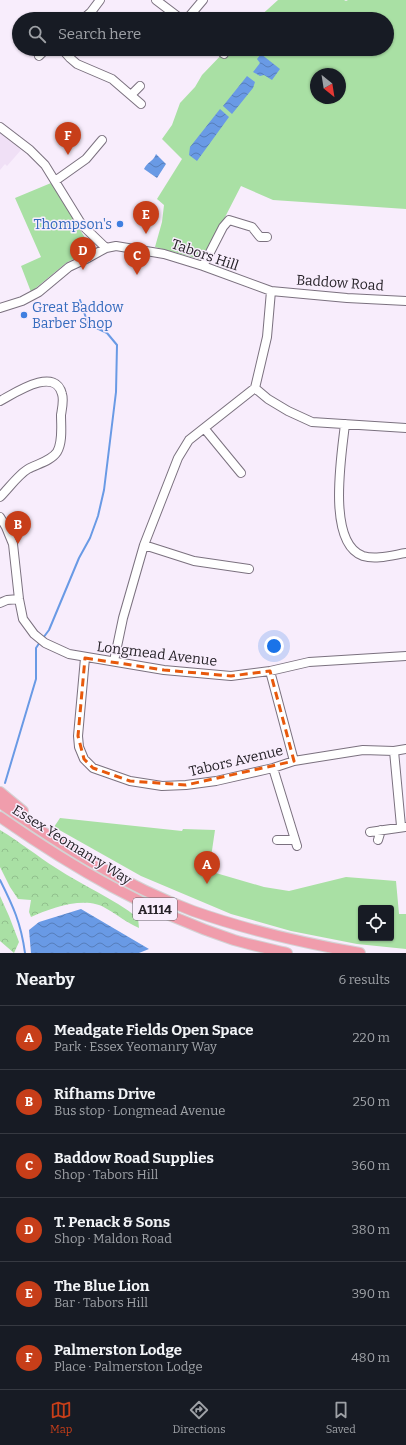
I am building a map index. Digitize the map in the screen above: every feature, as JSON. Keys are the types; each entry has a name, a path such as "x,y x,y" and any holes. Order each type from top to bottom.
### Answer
{"main road":[{"name":"A1114","path":"0,792 36,821 106,870"},
{"name":"Essex Yeomanry Way","path":"0,803 57,841 106,870 156,895 192,910 268,934 360,953"},
{"name":"Essex Yeomanry Way","path":"0,817 75,867 143,904 235,940 287,953"},
{"path":"0,822 34,841"}],"street":[{"path":"91,12 100,0"},
{"path":"156,0 172,12"},
{"path":"193,12 203,0"},
{"path":"68,56 77,64 112,79 141,104"},
{"path":"132,95 140,86"},
{"path":"0,127 30,150 45,165 82,225 106,248 69,267 38,292 22,302 0,308"},
{"path":"55,181 86,159 102,140"},
{"path":"203,266 223,227 229,220 252,227 260,237 267,237"},
{"name":"Tabors Hill","path":"106,248 116,246 164,254 203,266 271,291"},
{"path":"114,661 123,618 144,545 178,458 189,440 255,388 267,337 271,291"},
{"name":"Baddow Road","path":"271,291 406,301"},
{"path":"0,401 32,385 44,381 55,382 63,395 60,443 57,451 52,458 26,470 0,497"},
{"path":"255,388 268,399 288,411 312,422 406,428"},
{"path":"345,424 338,494 341,519 348,542 357,553 365,557 406,553"},
{"path":"204,428 241,473"},
{"name":"Longmead Avenue","path":"0,517 13,544 19,599 23,619 34,634 45,642 69,654 85,658 114,661 164,670 231,676 270,671 308,662 406,656"},
{"path":"144,545 194,561 249,569"},
{"path":"0,603 7,600 19,599"},
{"name":"Tabors Avenue","path":"85,658 78,736 79,747 84,759 93,768 130,781 162,786 186,785 216,781 273,768 294,761 363,750 394,751 406,749"},
{"path":"270,671 294,761"},
{"path":"394,751 401,826 406,827"},
{"path":"273,768 296,843 277,840"},
{"path":"370,832 406,827"},
{"path":"378,840 381,830"}],"highlighted area":[{"path":"85,658 164,670 231,676 270,671 294,761 186,785 130,781 93,768 84,759 78,736"}],"shaded area":[{"path":"0,133 21,150 7,166 5,164 0,170"}],"green space":[{"path":"278,0 406,0 406,209 273,200 241,186 203,260 155,247 162,222 164,205 157,199 182,159 162,139 172,125 180,103 195,87 202,75 220,56 394,56 394,12 265,12"},
{"path":"51,183 92,249 66,263 31,292 21,266 41,257 15,198"},
{"path":"60,818 182,831 183,829 215,830 209,871 264,887 289,891 346,877 396,881 399,914 406,914 406,949 357,944 291,931 231,914 141,876 54,827"},
{"path":"0,830 66,874 108,898 138,918 139,928 99,905 89,903 69,904 31,917 29,912 31,900 18,899 0,867"},
{"path":"0,896 19,942 14,953 0,941"}],"water":[{"path":"259,56 264,56 280,69 272,80 264,75 260,76 253,72 260,63 257,59"},
{"path":"247,76 255,82 253,88 232,114 223,106"},
{"path":"220,109 229,117 197,161 189,155 190,147"},
{"path":"156,154 166,164 157,178 144,169"},
{"path":"81,909 149,949 139,953 31,953 29,930 39,922"}],"waterway":[{"path":"43,638 49,630 79,558 90,538 98,516 104,490 116,392 117,345 107,333 88,324 80,300"},
{"path":"5,783 36,679 36,648 40,642"},
{"path":"0,880 16,915 25,953"}],"place":[{"name":"Palmerston Lodge","path":"68,155"},
{"name":"Thompson's","path":"120,224"},
{"name":"The Blue Lion","path":"146,234"},
{"name":"T. Penack & Sons","path":"83,270"},
{"name":"Baddow Road Supplies","path":"137,275"},
{"name":"Great Baddow Barber Shop","path":"24,315"},
{"name":"Rifhams Drive","path":"18,544"},
{"name":"Meadgate Fields Open Space","path":"207,884"}]}
